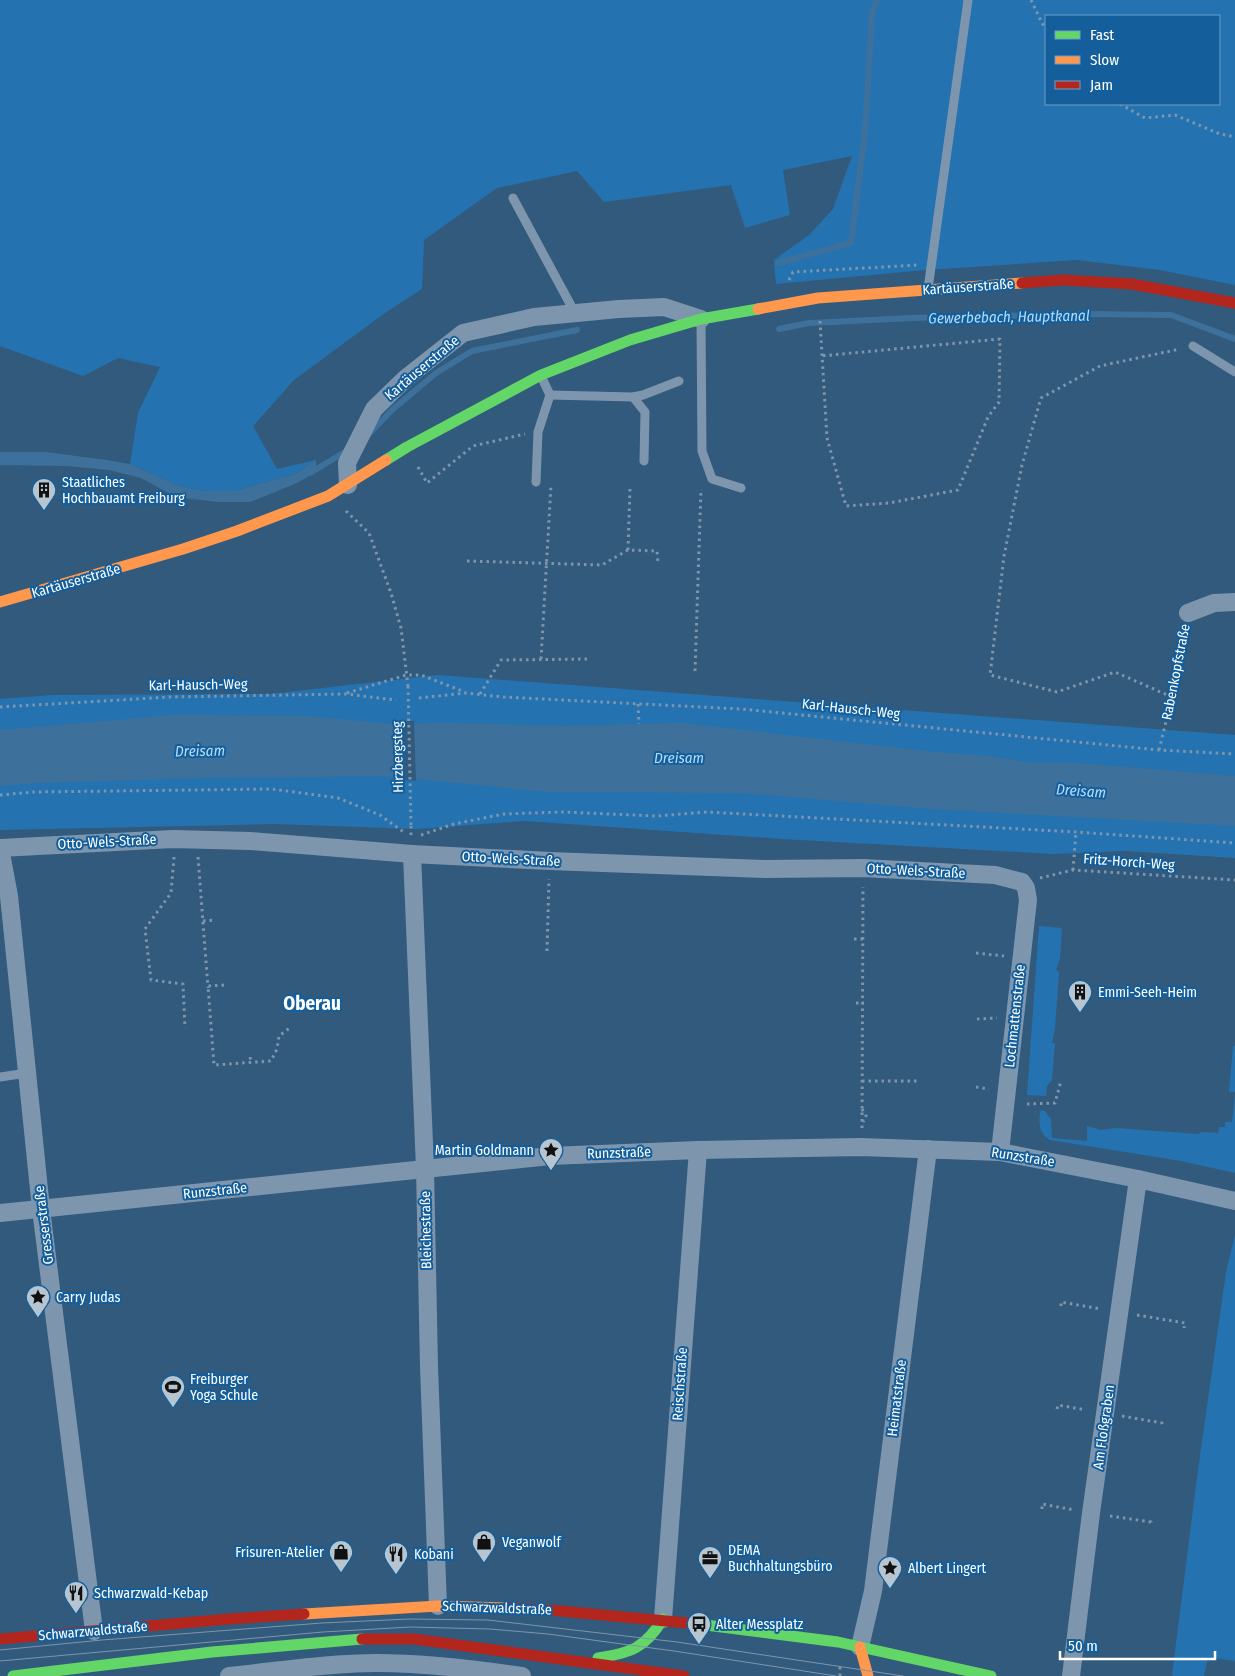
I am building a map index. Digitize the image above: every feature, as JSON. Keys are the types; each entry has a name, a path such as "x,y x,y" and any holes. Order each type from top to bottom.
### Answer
{"main road":[{"name":"Kartäuserstraße","path":"0,602 183,549 237,531 328,496 407,448 541,376 630,340 701,319 818,298 1063,280 1132,284 1235,304"},
{"name":"Schwarzwaldstraße","path":"0,1639 288,1615 438,1606 550,1610 662,1619 829,1641 991,1676"},
{"path":"576,1661 622,1655 642,1647 655,1633 662,1619"},
{"path":"13,1676 74,1672 212,1652 367,1639 414,1639 684,1676"},
{"path":"860,1647 868,1676"}],"street":[{"name":"Kartäuserstraße","path":"348,485 347,463 374,409 406,378 463,333 534,317 619,309 664,307 701,319"},
{"name":"Rabenkopfstraße","path":"1188,613 1214,603 1235,602"},
{"name":"Otto-Wels-Straße","path":"0,848 173,839 411,846 550,861 766,869 863,868 995,875 1022,882"},
{"name":"Bleichestraße","path":"411,846 425,1168 429,1367 438,1606"},
{"name":"Gresserstraße","path":"0,848 9,896 42,1209 94,1630"},
{"name":"Lochmattenstraße","path":"1000,1152 1028,900 1026,888 1022,882"},
{"name":"Runzstraße","path":"0,1213 550,1156 698,1150 862,1147 1000,1152 1138,1179 1235,1201"},
{"name":"Heimatstraße","path":"860,1647 873,1591 928,1149"},
{"name":"Reischstraße","path":"662,1619 698,1150"},
{"name":"Am Floßgraben","path":"1071,1676 1138,1179"},
{"path":"229,1676 343,1664 378,1669 522,1676"}],"lane":[{"path":"928,289 968,0"},
{"path":"513,198 575,314"},
{"path":"701,319 702,451 712,479 741,488"},
{"path":"1193,346 1235,372"},
{"path":"536,482 538,432 550,395 541,376"},
{"path":"550,395 633,397 679,381"},
{"path":"633,397 645,412 644,461"},
{"path":"0,1077 27,1073"}],"path":[{"path":"1031,0 1045,28"},
{"path":"1122,105 1145,118 1175,115 1220,134 1235,137"},
{"path":"820,318 821,356 827,438 846,506 889,503 958,490 988,417 999,402 1000,339 821,356"},
{"path":"1172,697 1115,672 1057,692 990,675 1004,556 1022,465 1041,398 1100,366 1193,346"},
{"path":"407,448 427,483 473,446 538,432"},
{"path":"695,671 702,451"},
{"path":"628,550 630,488"},
{"name":"Hirzbergsteg","path":"328,496 370,533 391,593 400,628 408,686 411,846"},
{"path":"466,560 602,565 628,550 657,551 658,563"},
{"path":"541,659 545,571"},
{"name":"Rabenkopfstraße","path":"1159,750 1172,697 1188,613"},
{"path":"480,694 501,660 588,659"},
{"path":"346,694 406,675"},
{"name":"Karl-Hausch-Weg","path":"406,675 421,676 465,693"},
{"name":"Karl-Hausch-Weg","path":"419,698 465,693 751,710 1159,750 1235,754"},
{"name":"Karl-Hausch-Weg","path":"0,706 170,697 346,694 396,700"},
{"path":"638,704 639,724"},
{"path":"0,795 33,792 272,789 338,798 380,815 411,846 454,824 504,814 562,812 657,816 706,812 1076,832 1235,843"},
{"path":"1073,870 1076,832"},
{"path":"173,839 174,857 171,893 145,929 151,980 183,984 185,1028"},
{"path":"196,839 214,1065 271,1060 277,1049 279,1036 291,1027"},
{"path":"547,951 550,861"},
{"path":"862,1109 864,1003 863,868"},
{"name":"Fritz-Horch-Weg","path":"1022,882 1073,870 1235,880"},
{"path":"203,921 216,920"},
{"path":"854,939 863,939"},
{"path":"976,953 1022,957"},
{"path":"208,986 224,986"},
{"path":"208,986 210,1006"},
{"path":"856,1003 864,1003"},
{"path":"250,1057 251,1062"},
{"path":"858,1072 863,1072"},
{"path":"862,1080 920,1081"},
{"path":"1027,1104 1055,1103 1061,1080"}],"shaded area":[{"path":"0,0 1235,0 1235,285 1160,270 1077,260 925,270 776,284 774,260 809,235 833,209 852,156 783,170 790,215 745,228 731,185 604,202 577,171 497,188 424,240 422,289 385,313 294,380 253,426 277,469 316,460 295,474 235,491 204,491 179,486 130,464 138,413 160,367 118,358 83,376 0,346"},
{"path":"437,675 1235,735 1235,858 1126,851 1053,854 782,839 525,821 418,829 275,824 0,830 0,699 53,695 270,694"},
{"path":"1039,926 1062,928 1060,959 1056,970 1059,972 1055,1029 1052,1043 1055,1043 1052,1080 1047,1086 1046,1096 1027,1095"},
{"path":"1233,1046 1235,1046 1235,1092 1229,1092"},
{"path":"1235,1093 1235,1173 1181,1161 1050,1140 1043,1134 1040,1127 1040,1111 1044,1110 1051,1119 1052,1138 1087,1141 1087,1126 1101,1130 1115,1128 1199,1134 1200,1132 1218,1133 1219,1127 1225,1127 1225,1122 1232,1122"},
{"path":"1235,1235 1235,1661 1208,1657 1204,1676 1174,1676 1172,1675 1198,1470 1226,1272"}],"water":[{"path":"0,452 46,452 130,464 179,486 204,491 235,491 295,474 316,460 316,472 297,483 250,502 218,502 176,497 141,478 109,470 67,466 0,465"},
{"name":"Dreisam","path":"174,715 309,716 390,724 449,723 563,726 683,723 934,752 988,756 1032,763 1078,763 1235,776 1235,826 932,809 743,793 548,792 387,776 201,778 34,783 0,786 0,730"}],"pier":[{"path":"403,721 414,721 416,781 404,780"}],"waterway":[{"path":"778,263 851,243 865,132 872,12 877,0"},
{"name":"Gewerbebach, Hauptkanal","path":"779,329 809,323 911,318 1087,314 1171,315 1235,339"},
{"name":"Gewerbebach, Hauptkanal","path":"368,435 393,409 436,373 472,351 577,330"},
{"name":"Gewerbebach, Hauptkanal","path":"310,473 348,450"}],"tram line":[{"path":"0,1650 322,1623 409,1619 488,1620 677,1642 903,1676"},
{"path":"0,1661 323,1632 410,1627 490,1629 548,1634 836,1676"}],"traffic: fast":[{"path":"386,460 541,375 630,340 701,319 758,309"},
{"path":"598,1658 620,1654 636,1648 650,1637 663,1619"},
{"path":"698,1624 838,1642 991,1676"},
{"path":"13,1676 212,1652 362,1639"}],"traffic: slow":[{"path":"758,309 818,298 1022,283"},
{"path":"0,602 183,549 237,531 328,496 386,460"},
{"path":"304,1614 438,1606 506,1608"},
{"path":"860,1647 868,1676"}],"traffic: jam":[{"path":"1022,283 1063,280 1132,284 1235,303"},
{"path":"506,1608 550,1610 698,1624"},
{"path":"0,1639 304,1614"},
{"path":"362,1639 414,1639 684,1676"}],"place":[{"name":"Staatliches Hochbauamt Freiburg","path":"44,511"},
{"name":"Emmi-Seeh-Heim","path":"1080,1013"},
{"name":"Martin Goldmann","path":"551,1171"},
{"name":"Carry Judas","path":"38,1318"},
{"name":"Freiburger Yoga Schule","path":"173,1408"},
{"name":"Veganwolf","path":"484,1563"},
{"name":"Frisuren-Atelier","path":"341,1573"},
{"name":"Kobani","path":"396,1575"},
{"name":"DEMA Buchhaltungsbüro","path":"710,1579"},
{"name":"Albert Lingert","path":"890,1589"},
{"name":"Schwarzwald-Kebap","path":"76,1614"},
{"name":"Alter Messplatz","path":"699,1645"}],"district":[{"name":"Oberau","path":"312,1003"}]}
